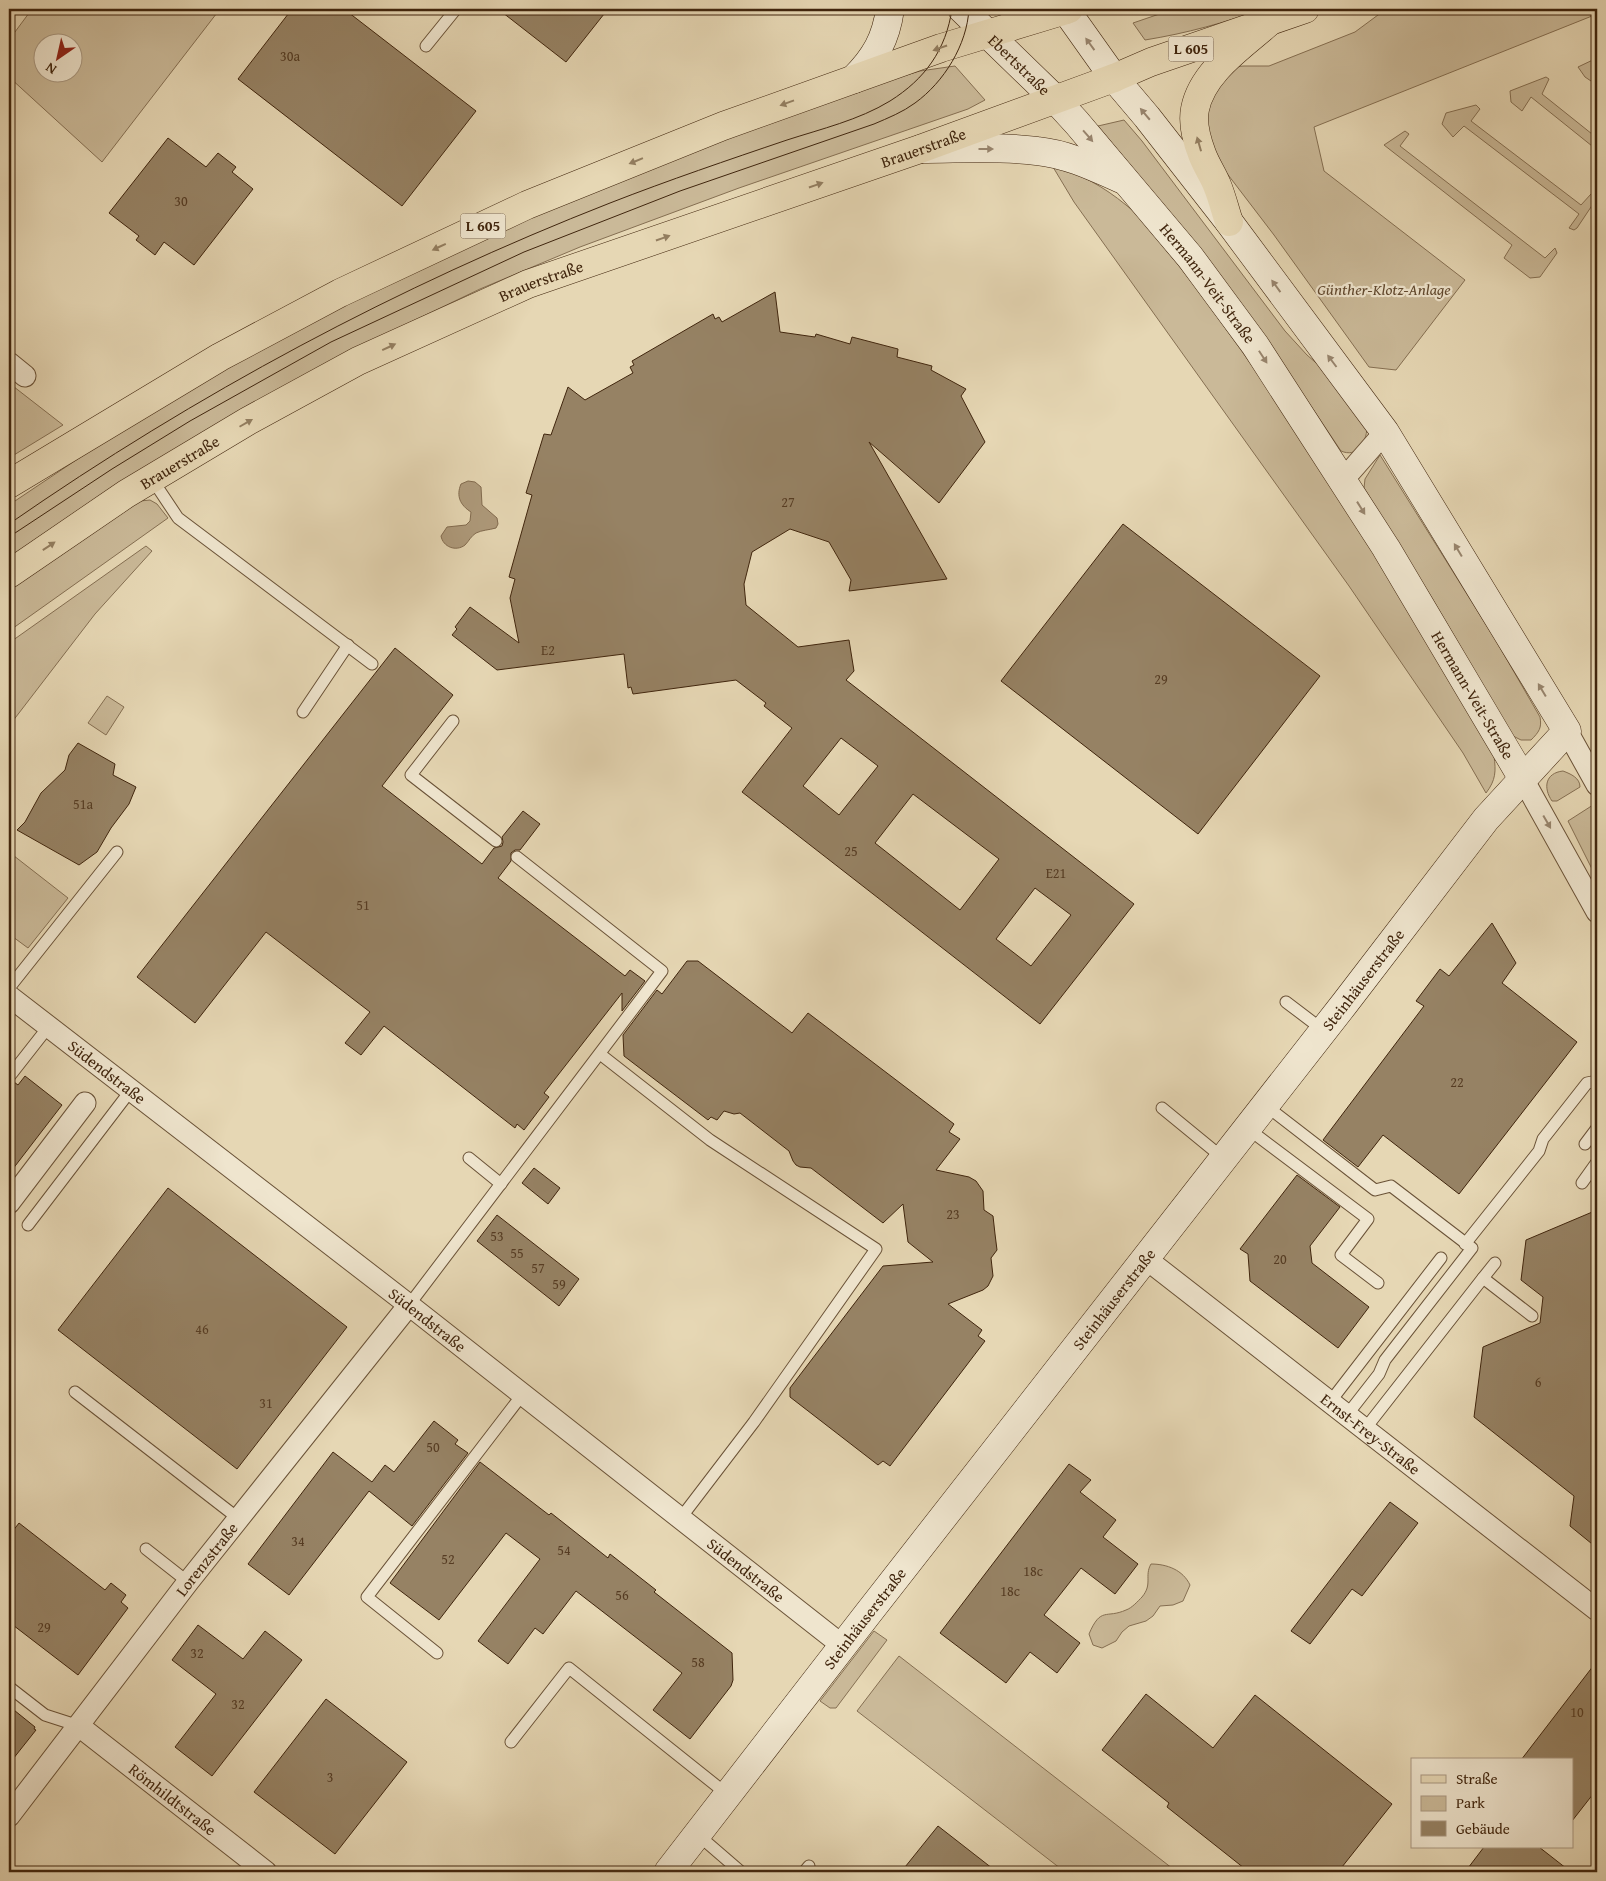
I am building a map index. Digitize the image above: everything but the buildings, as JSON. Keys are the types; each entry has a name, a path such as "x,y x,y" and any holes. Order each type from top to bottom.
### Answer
{"main road":[{"name":"L 605","path":"9,484 212,362 340,293 527,206 723,126 854,78 987,33 1067,9"},
{"name":"L 605","path":"1114,78 1151,62 1306,9"},
{"path":"1229,222 1217,185 1202,155 1195,129 1194,110 1200,92 1223,63 1268,23"},
{"name":"Brauerstraße","path":"9,574 126,494 248,421 358,362 528,284 920,150 1114,78"}],"street":[{"path":"854,78 876,54 884,35 890,9"},
{"name":"Ebertstraße","path":"962,9 1056,100"},
{"path":"1067,9 1114,78 1147,116 1229,222 1386,432 1567,731 1597,785"},
{"name":"Hermann-Veit-Straße","path":"1056,100 1129,183 1190,257 1255,345 1386,548 1523,779 1597,912"},
{"path":"920,150 1038,151 1069,158 1129,183"},
{"path":"9,363 26,376"},
{"path":"1343,480 1386,432"},
{"name":"Steinhäuserstraße","path":"668,1872 1486,819 1567,731"},
{"name":"Südendstraße","path":"9,996 409,1306 842,1646"},
{"path":"9,1203 86,1104"},
{"name":"Ernst-Frey-Straße","path":"1145,1258 1597,1610"},
{"name":"Lorenzstraße","path":"9,1816 188,1582 409,1306"},
{"name":"Römhildtstraße","path":"79,1726 266,1872"}],"lane":[{"path":"426,46 456,9"},
{"path":"152,479 178,518 372,664"},
{"path":"303,712 348,645"},
{"path":"453,721 410,775 496,841"},
{"path":"9,988 117,852"},
{"path":"409,1306 662,971 517,858"},
{"path":"1286,1002 1323,1030"},
{"path":"9,1077 48,1026"},
{"path":"600,1054 710,1140 876,1249 754,1422 680,1519"},
{"path":"1466,1244 1539,1152 1543,1139 1587,1083 1597,1081"},
{"path":"28,1225 131,1090"},
{"path":"1265,1105 1375,1190 1391,1186 1472,1248 1385,1360 1379,1374 1347,1415"},
{"path":"1162,1108 1223,1158"},
{"path":"1247,1128 1368,1219 1341,1255 1378,1284"},
{"path":"1585,1144 1597,1128"},
{"path":"469,1158 501,1184"},
{"path":"1582,1183 1597,1162"},
{"path":"1330,1402 1441,1258"},
{"path":"1365,1429 1495,1263"},
{"path":"1483,1278 1532,1316"},
{"path":"75,1392 239,1519"},
{"path":"437,1654 367,1597 522,1395"},
{"path":"146,1549 188,1582"},
{"path":"511,1742 569,1668 728,1795"},
{"path":"9,1687 45,1716 79,1726"},
{"path":"697,1834 741,1872"}],"green space":[{"path":"32,9 220,9 102,162 9,77 9,40"},
{"path":"1174,9 1264,9 1205,27 1145,40 1133,23"},
{"name":"Günther-Klotz-Anlage","path":"1391,9 1597,9 1597,14 1314,127 1324,171 1465,280 1396,370 1369,367 1274,235 1219,163 1209,136 1206,110 1229,67 1269,66 1355,32 1382,12"},
{"path":"1597,58 1597,77 1594,83 1585,77 1578,67"},
{"path":"955,66 985,100 968,109 739,188 580,247 480,289 369,342 9,559 9,505 100,444 224,370 353,301 463,246 665,161 903,76 920,71"},
{"path":"1546,77 1549,79 1542,94 1597,138 1597,150 1531,97 1522,111 1511,102 1510,91"},
{"path":"1476,105 1480,109 1471,121 1581,205 1591,194 1595,198 1595,201 1577,228 1574,230 1569,228 1579,214 1464,126 1453,137 1442,124 1446,113"},
{"path":"1124,120 1142,141 1285,331 1307,355 1330,375 1367,428 1363,444 1356,451 1347,453 1341,451 1258,327 1209,260 1098,126"},
{"path":"1405,131 1409,134 1400,146 1545,258 1555,248 1557,253 1540,277 1530,278 1504,258 1512,245 1384,145"},
{"path":"1053,167 1073,173 1100,187 1118,198 1135,213 1193,284 1260,377 1330,483 1494,756 1494,775 1492,784 1486,793 1463,753 1349,586 1074,202"},
{"path":"9,383 63,425 9,458"},
{"path":"1380,455 1495,639 1540,717 1541,724 1539,730 1531,740 1521,740 1513,736 1432,598 1364,488 1365,479"},
{"path":"150,500 157,504 168,518 9,631 9,589 140,501"},
{"path":"146,546 152,551 95,614 9,726 9,643"},
{"path":"107,696 124,707 106,735 88,723"},
{"path":"1563,771 1577,779 1580,787 1557,801 1552,801 1547,791 1547,782 1552,775"},
{"path":"1593,805 1597,814 1597,879 1568,821"},
{"path":"9,852 68,898 28,948 9,934"},
{"path":"1151,1564 1169,1567 1183,1575 1190,1585 1183,1601 1173,1605 1160,1606 1153,1616 1146,1621 1129,1626 1116,1641 1102,1648 1093,1645 1089,1634 1093,1625 1101,1616 1128,1609 1142,1597 1147,1588 1148,1572"},
{"path":"874,1631 887,1640 836,1708 830,1708 820,1701"},
{"path":"899,1656 1177,1872 1065,1872 857,1711"}],"shaded area":[{"path":"468,481 475,482 481,487 482,505 497,518 498,524 496,528 476,533 465,545 454,548 447,546 441,536 447,527 466,525 470,521 471,512 464,506 459,496 461,484"}],"tram line":[{"path":"9,524 80,476 225,387 300,346 453,270 531,235 610,203 676,178 840,124 878,108 914,83 932,62 945,38 952,9"},
{"path":"9,537 112,469 190,421 331,342 524,252 680,191 874,124 900,112 926,94 944,74 959,49 964,36 969,9"}]}
